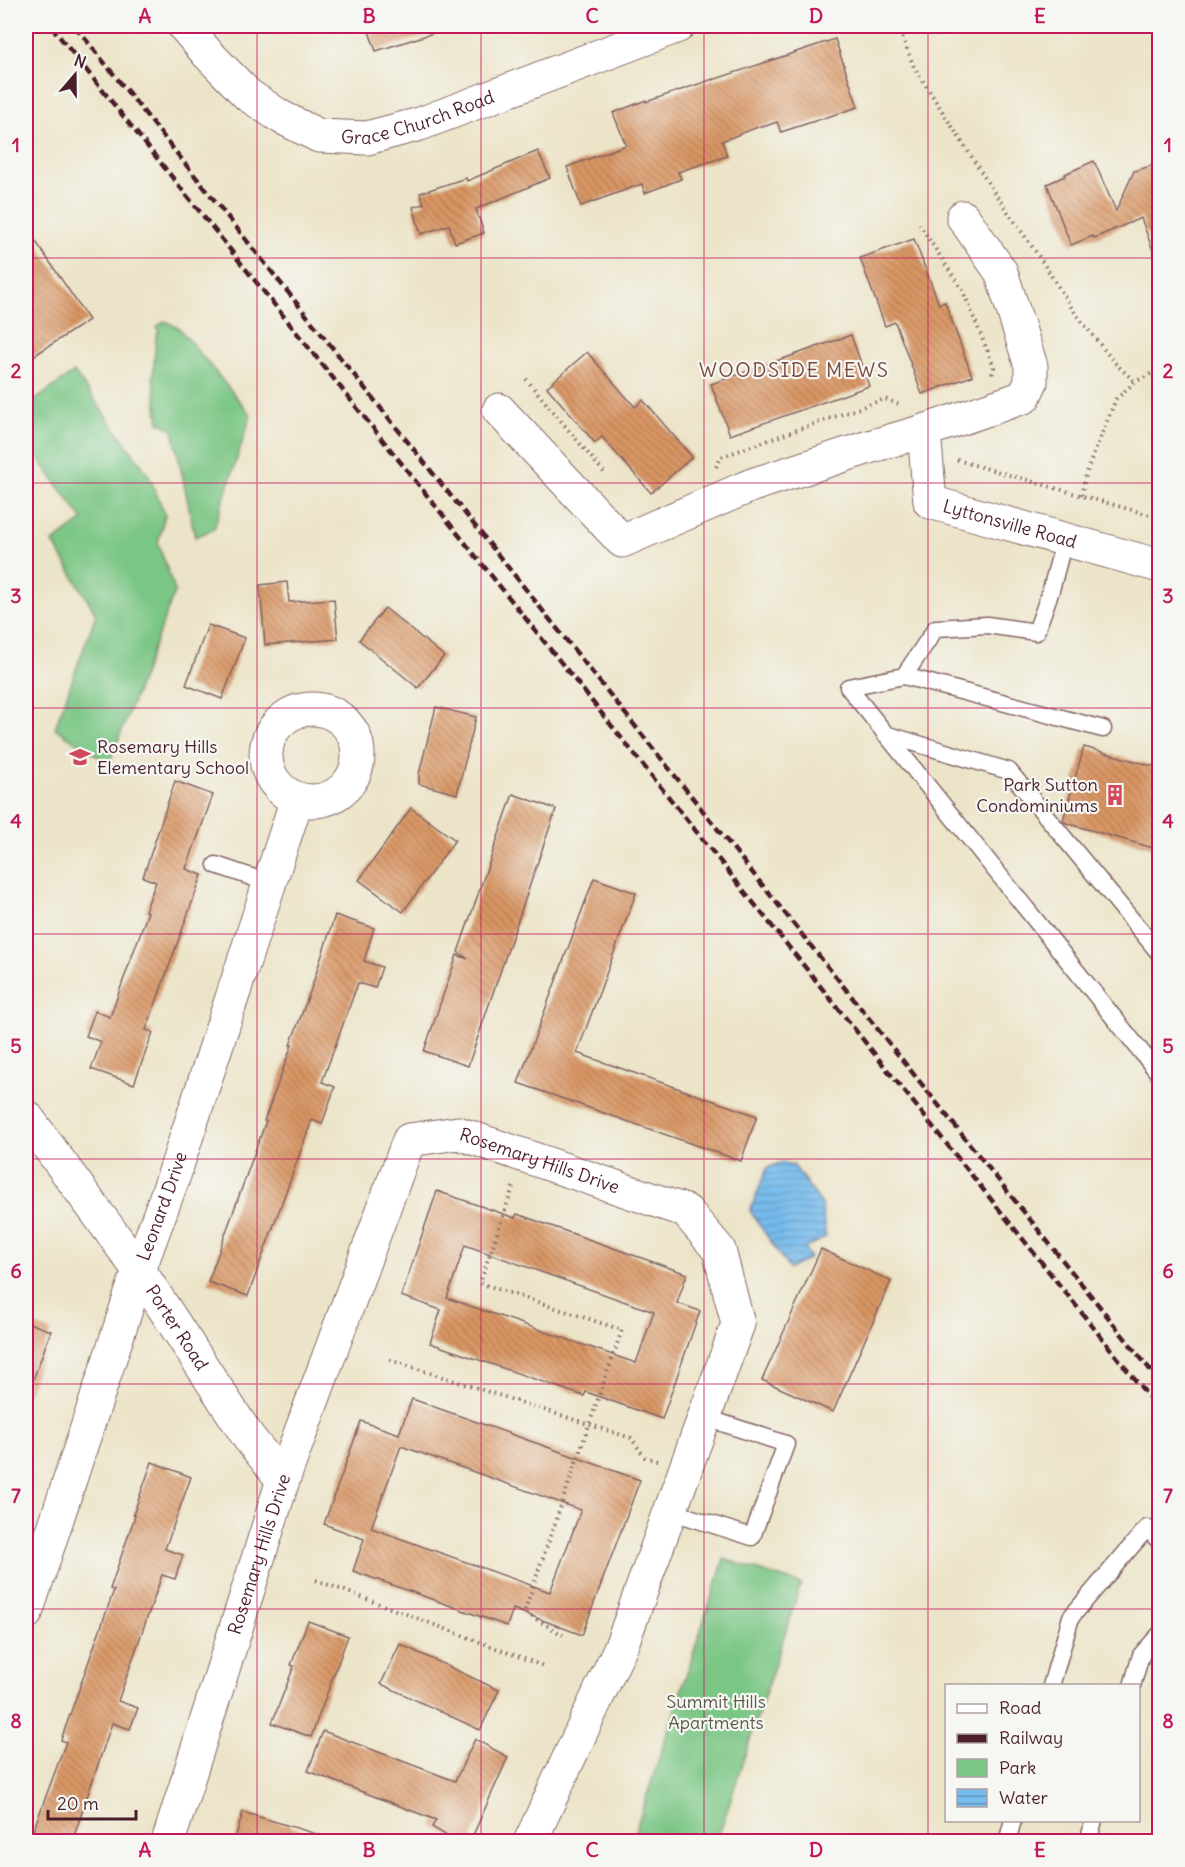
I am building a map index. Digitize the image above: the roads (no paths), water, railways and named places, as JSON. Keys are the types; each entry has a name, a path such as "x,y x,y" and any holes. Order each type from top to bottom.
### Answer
{"street":[{"name":"Grace Church Road","path":"184,26 248,95 281,117 320,136 367,138 420,124 678,26"},
{"path":"500,410 622,541 752,485 1024,397 1031,382 1031,366 1001,272 963,217"},
{"name":"Lyttonsville Road","path":"924,431 930,502 1160,566"},
{"name":"Leonard Drive","path":"26,1613 139,1270 173,1178 297,799"},
{"name":"Porter Road","path":"26,1116 139,1270 249,1438 283,1480"},
{"name":"Rosemary Hills Drive","path":"168,1842 283,1480 408,1140 458,1133 686,1210 719,1250 738,1324 622,1644 530,1842"}],"lane":[{"path":"904,676 936,628 987,625 1036,632 1051,590 1064,541"},
{"path":"1103,729 904,676 848,687 1160,1075"},
{"path":"885,734 1009,771 1160,954"},
{"path":"216,865 269,883"},
{"path":"670,1511 752,1537 786,1444 704,1417"},
{"path":"1052,1684 1071,1617 1147,1528 1160,1542"},
{"path":"1133,1684 1141,1655 1160,1634"},
{"path":"1007,1842 1013,1822"},
{"path":"1088,1842 1094,1822"}],"water":[{"path":"782,1162 794,1166 821,1203 826,1237 805,1248 810,1258 789,1269 750,1211 767,1168"}],"railway":[{"path":"51,26 1160,1411"},
{"path":"75,26 1160,1382"}],"place":[{"name":"Rosemary Hills Elementary School","path":"80,757"},
{"name":"Park Sutton Condominiums","path":"1115,795"}],"district":[{"name":"WOODSIDE MEWS","path":"794,370"}],"park label":[{"name":"Summit Hills Apartments","path":"716,1712"}]}
